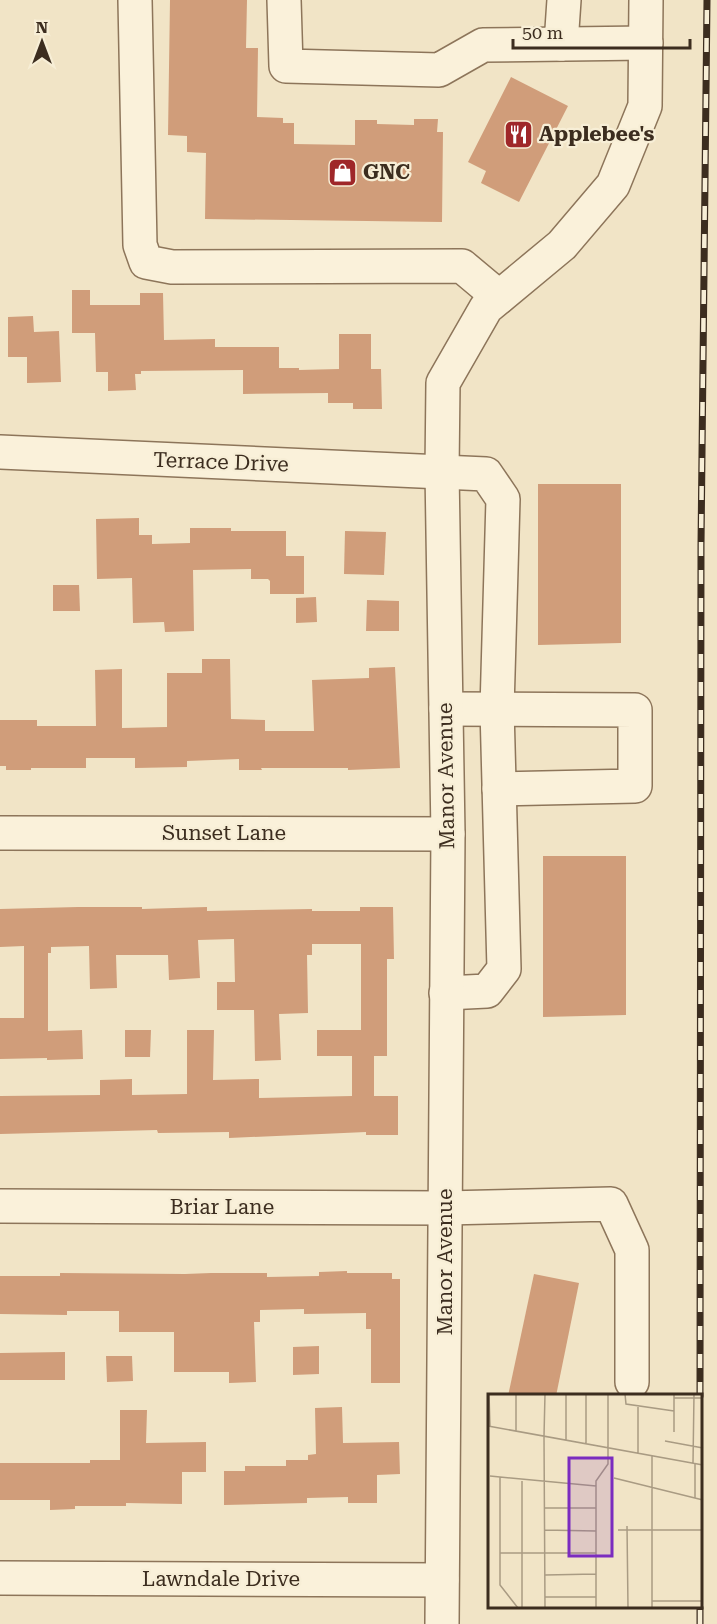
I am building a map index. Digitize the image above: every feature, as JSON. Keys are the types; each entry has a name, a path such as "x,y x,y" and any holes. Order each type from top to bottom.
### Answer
{"street":[{"path":"135,0 140,245 146,262 172,267 462,266 499,297"},
{"path":"284,0 286,66 439,70 483,45 646,43"},
{"path":"561,44 564,0"},
{"name":"Manor Avenue","path":"442,1624 448,834 442,471 443,383 486,308 562,245 613,185 645,106 646,0"},
{"name":"Terrace Drive","path":"0,452 486,474 503,499 497,709"},
{"path":"446,708 635,710 635,786 500,789"},
{"path":"446,993 487,991 504,969 497,709"},
{"name":"Sunset Lane","path":"0,833 448,834"},
{"name":"Briar Lane","path":"0,1206 445,1208 611,1204 632,1250 632,1382"},
{"name":"Lawndale Drive","path":"0,1578 442,1580"}],"building":[{"path":"170,0 247,0 246,48 258,48 257,117 283,118 283,123 294,123 294,144 355,145 355,120 377,120 377,124 414,125 414,119 438,119 437,132 443,132 442,222 205,219 206,153 187,152 187,136 168,135"},
{"name":"Applebee's","path":"511,77 568,106 519,202 481,183 486,171 468,162"},
{"path":"72,290 90,290 90,305 140,305 140,293 163,293 164,340 215,339 215,347 279,347 279,368 339,369 339,334 371,334 371,369 381,369 382,409 353,409 353,403 328,403 328,393 243,394 243,370 141,371 141,374 135,374 136,390 108,391 108,372 96,372 95,333 72,333"},
{"path":"33,316 34,332 59,331 61,382 27,383 27,357 8,357 8,317"},
{"path":"538,484 621,484 621,643 538,645"},
{"path":"139,518 139,535 152,535 152,544 190,543 190,528 286,531 286,556 304,556 304,594 270,594 270,581 251,579 251,569 193,570 194,631 165,632 164,622 133,623 132,578 97,579 96,519"},
{"path":"345,531 386,532 384,575 344,574"},
{"path":"53,585 79,585 80,611 53,611"},
{"path":"316,597 317,622 296,623 296,598"},
{"path":"367,600 399,601 399,631 366,631"},
{"path":"202,659 230,659 231,719 265,720 265,731 314,731 312,680 369,678 369,668 395,667 400,768 239,770 239,759 187,761 187,767 135,768 135,758 86,758 86,768 6,770 6,766 0,766 0,720 37,720 37,726 96,726 95,670 122,669 122,728 167,727 167,673 202,673"},
{"path":"543,856 626,856 626,1015 543,1017"},
{"path":"142,907 142,909 207,907 207,911 312,909 312,911 360,911 360,907 393,907 394,959 387,959 387,1056 374,1056 374,1096 398,1096 398,1135 366,1135 366,1132 229,1138 229,1132 158,1133 157,1130 0,1134 0,1096 100,1095 100,1080 132,1079 132,1095 187,1094 187,1030 214,1030 213,1080 259,1079 259,1098 352,1096 352,1056 317,1056 317,1030 361,1030 361,944 312,944 312,955 307,955 308,1013 279,1014 281,1060 255,1061 254,1010 217,1010 217,982 235,982 234,939 198,940 200,978 169,980 168,955 116,955 117,988 90,989 89,946 51,947 51,953 48,953 48,1031 82,1030 83,1059 0,1059 0,1018 24,1018 24,946 0,947 0,909"},
{"path":"125,1030 151,1030 150,1057 125,1057"},
{"path":"347,1271 347,1273 392,1273 392,1279 400,1279 400,1383 371,1383 371,1329 366,1329 366,1313 304,1314 304,1309 260,1310 260,1322 254,1322 256,1382 229,1383 229,1372 174,1372 174,1332 119,1332 119,1311 67,1311 67,1315 0,1314 0,1276 60,1276 60,1273 267,1273 267,1277 319,1276 319,1272"},
{"path":"534,1274 579,1283 556,1394 508,1394"},
{"path":"319,1346 319,1374 293,1375 293,1347"},
{"path":"65,1352 65,1380 0,1380 0,1353"},
{"path":"106,1356 132,1356 133,1381 107,1382"},
{"path":"342,1407 343,1443 399,1442 400,1474 377,1475 377,1503 348,1503 348,1497 307,1498 307,1503 224,1505 224,1471 245,1471 245,1466 286,1466 286,1460 308,1460 308,1455 316,1454 315,1408"},
{"path":"120,1410 147,1410 146,1443 206,1442 206,1472 182,1472 182,1504 126,1503 126,1506 75,1506 75,1509 50,1510 50,1500 0,1500 0,1463 90,1463 90,1460 120,1460"}],"railway":[{"path":"700,1394 701,545 707,0"},
{"path":"700,1609 700,1624"}],"place":[{"name":"Applebee's","path":"518,134"},
{"name":"GNC","path":"342,172"}]}
